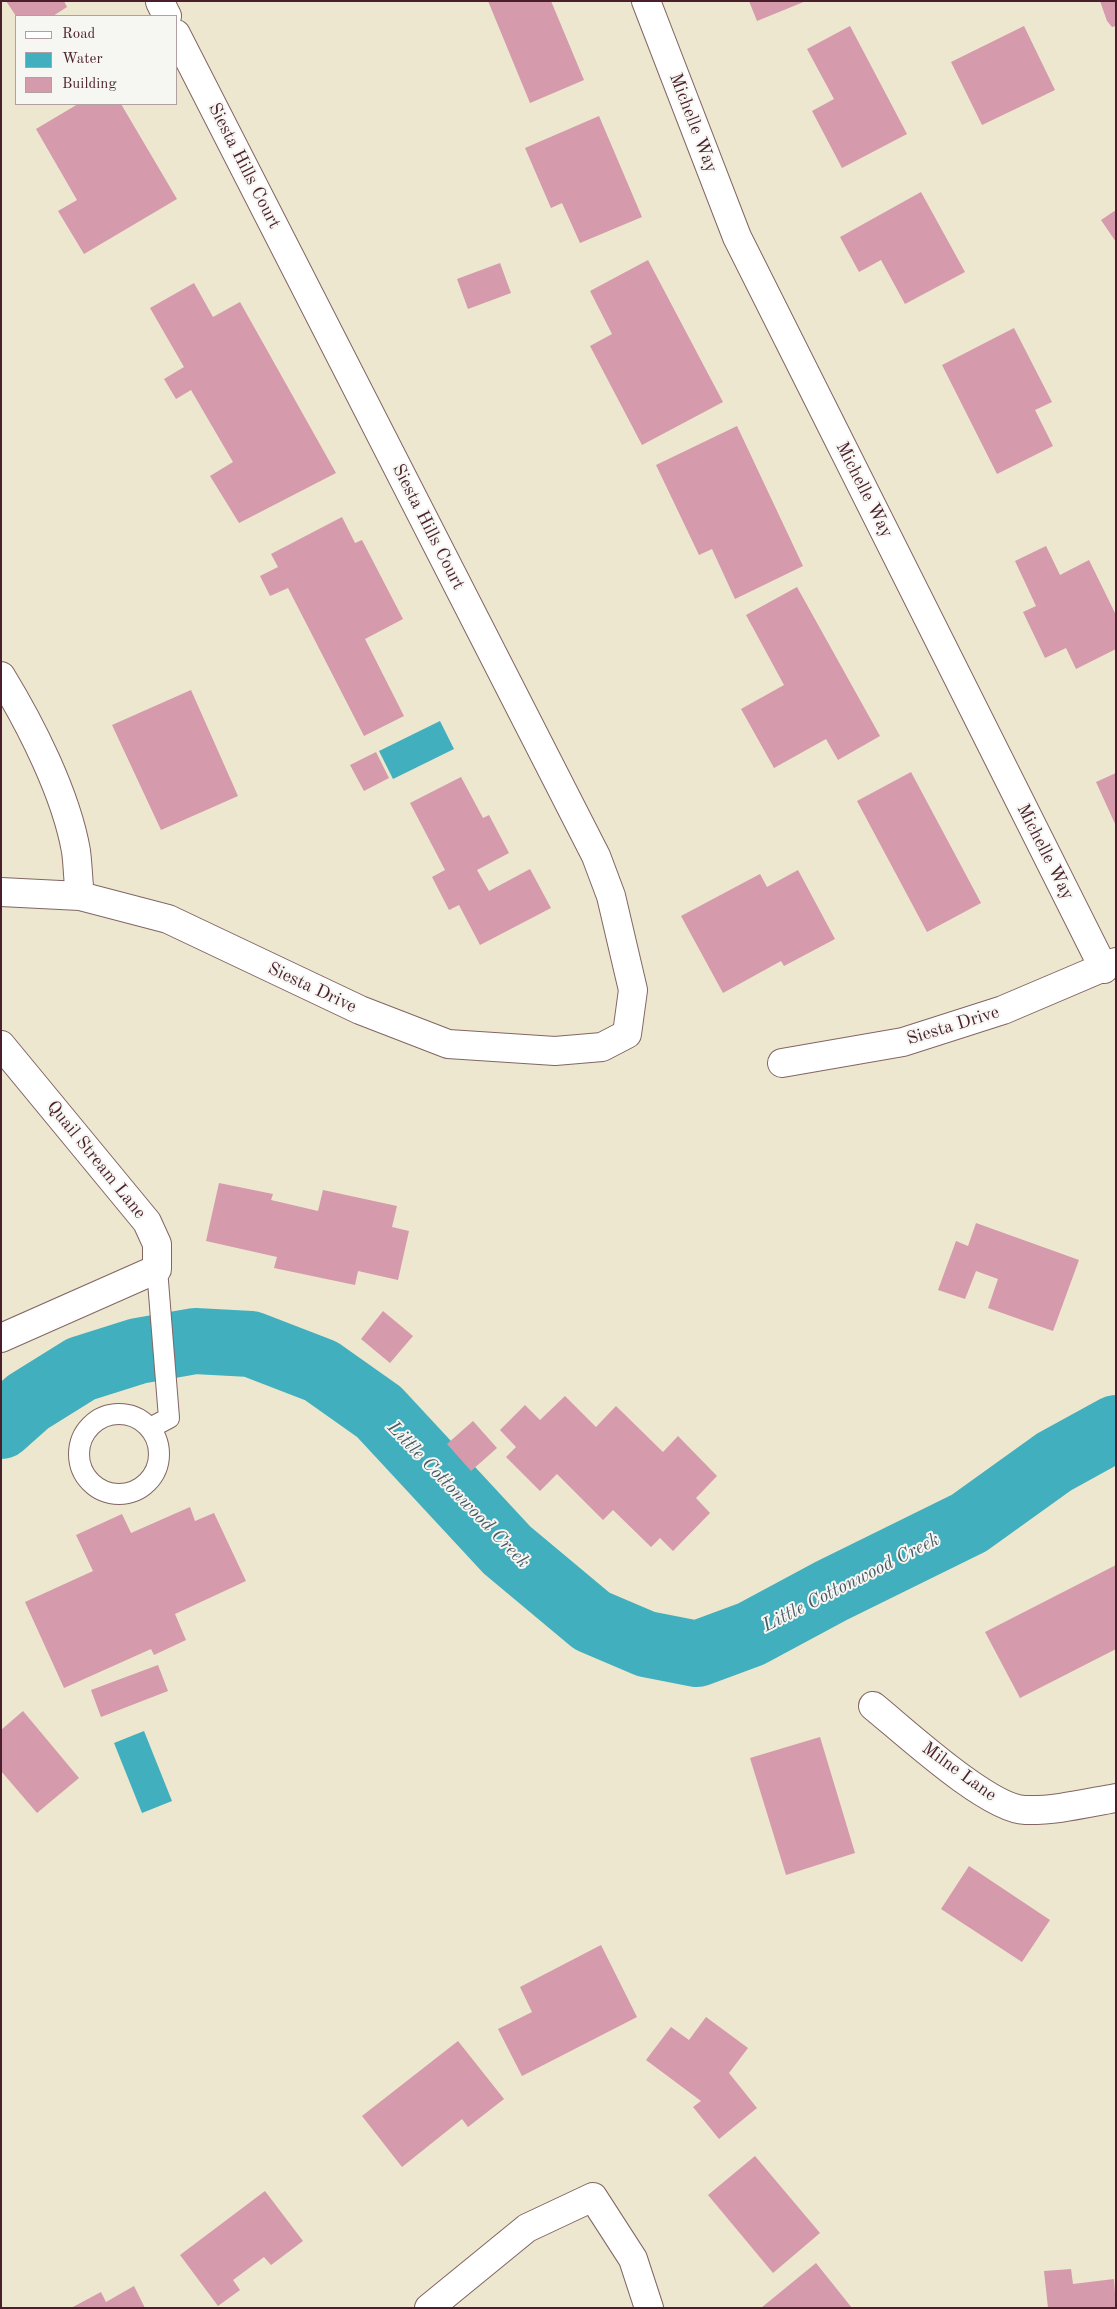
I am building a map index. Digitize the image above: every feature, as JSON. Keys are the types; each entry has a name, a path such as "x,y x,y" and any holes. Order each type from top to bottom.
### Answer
{"street":[{"name":"Michelle Way","path":"646,1 737,237 1110,965"},
{"name":"Siesta Hills Court","path":"178,38 596,856 611,896 633,990 627,1034"},
{"path":"1,676 38,744 63,804 76,850 80,896"},
{"name":"Siesta Drive","path":"1,892 80,896 168,919 360,1010 448,1044 555,1051 602,1047 627,1034"},
{"name":"Siesta Drive","path":"782,1063 903,1042 1003,1010 1110,965"},
{"name":"Quail Stream Lane","path":"1,1045 147,1222 157,1244 157,1269"},
{"path":"1,1338 157,1269"},
{"name":"Milne Lane","path":"873,1706 963,1780 999,1802 1024,1810 1116,1798"},
{"path":"429,2308 528,2228 593,2197 633,2259 649,2308"}],"lane":[{"path":"150,1428 169,1418 157,1269"}],"water":[{"path":"440,721 454,749 393,779 379,751"},
{"path":"144,1731 172,1801 142,1813 114,1743"}],"building":[{"path":"6,1 64,1 67,7 55,15 15,15"},
{"path":"488,1 551,1 584,80 530,103"},
{"path":"749,1 806,1 757,21"},
{"path":"1100,1 1116,1 1116,26 1112,27 1107,21"},
{"path":"850,26 907,134 842,168 812,111 834,99 807,49"},
{"path":"1024,26 1055,90 982,125 951,62"},
{"path":"76,105 122,105 177,199 84,254 58,211 77,200 36,129"},
{"path":"599,116 642,217 580,243 562,203 551,208 525,148"},
{"path":"921,192 965,272 905,304 881,260 859,272 840,237"},
{"path":"1116,210 1116,242 1101,220"},
{"path":"648,260 723,402 642,445 590,346 612,334 590,291"},
{"path":"500,263 511,293 468,309 457,279"},
{"path":"194,283 213,317 240,302 336,473 239,523 210,476 233,462 191,390 176,399 164,379 184,367 150,308"},
{"path":"1014,328 1052,402 1035,410 1053,446 997,474 942,365"},
{"path":"737,426 803,566 735,599 712,549 699,555 656,465"},
{"path":"342,517 355,543 362,540 403,619 365,639 404,716 364,736 288,588 270,596 260,576 278,567 271,554"},
{"path":"1046,546 1060,575 1089,560 1116,615 1116,649 1076,669 1066,648 1045,658 1023,612 1036,606 1015,561"},
{"path":"797,587 880,736 838,760 826,739 774,768 741,709 784,685 746,615"},
{"path":"191,690 238,796 161,830 112,725"},
{"path":"376,752 389,778 364,791 350,765"},
{"path":"911,772 981,903 927,932 857,801"},
{"path":"1116,773 1116,826 1096,782"},
{"path":"461,777 483,818 489,815 509,853 477,870 489,891 530,869 551,908 480,945 459,905 449,910 432,877 445,870 410,803"},
{"path":"798,870 835,939 784,966 781,961 723,993 681,916 760,874 767,887"},
{"path":"219,1183 273,1194 271,1200 318,1211 323,1190 397,1206 392,1227 409,1231 398,1280 358,1271 355,1285 274,1268 277,1257 206,1241"},
{"path":"976,1223 1079,1260 1053,1331 988,1308 998,1279 976,1271 965,1299 938,1290 956,1241 968,1246"},
{"path":"383,1311 413,1336 390,1363 361,1339"},
{"path":"565,1396 596,1427 616,1406 663,1452 678,1436 717,1476 696,1498 710,1513 673,1551 660,1538 651,1547 613,1510 603,1520 557,1474 540,1491 506,1457 516,1447 500,1430 525,1405 540,1420"},
{"path":"473,1421 497,1448 471,1471 447,1444"},
{"path":"190,1507 195,1521 214,1513 246,1581 175,1614 186,1640 154,1655 151,1649 64,1688 25,1602 93,1571 76,1535 122,1514 131,1533"},
{"path":"1116,1565 1116,1649 1020,1698 985,1632"},
{"path":"158,1665 168,1691 101,1717 91,1690"},
{"path":"23,1711 79,1778 37,1813 1,1771 1,1730"},
{"path":"820,1737 855,1853 786,1875 750,1758"},
{"path":"969,1866 1050,1920 1022,1962 941,1909"},
{"path":"601,1945 637,2017 522,2076 498,2029 532,2012 520,1987"},
{"path":"706,2017 748,2048 729,2073 757,2108 719,2139 693,2107 701,2101 646,2060 671,2027 689,2040"},
{"path":"458,2041 504,2099 468,2127 462,2119 402,2167 362,2116"},
{"path":"755,2156 820,2233 773,2273 708,2195"},
{"path":"265,2191 303,2241 271,2265 264,2257 233,2280 240,2290 218,2306 180,2255"},
{"path":"816,2263 852,2308 761,2308"},
{"path":"1071,2269 1073,2284 1114,2279 1116,2308 1048,2308 1044,2271"},
{"path":"134,2286 145,2308 71,2308 101,2292 106,2302"}],"waterway":[{"name":"Little Cottonwood Creek","path":"1,1426 28,1402 81,1369 138,1351 195,1341 251,1344 321,1371 379,1412 507,1550 592,1621 646,1644 697,1654 751,1634 831,1591 969,1523 1054,1462 1116,1428"}]}
